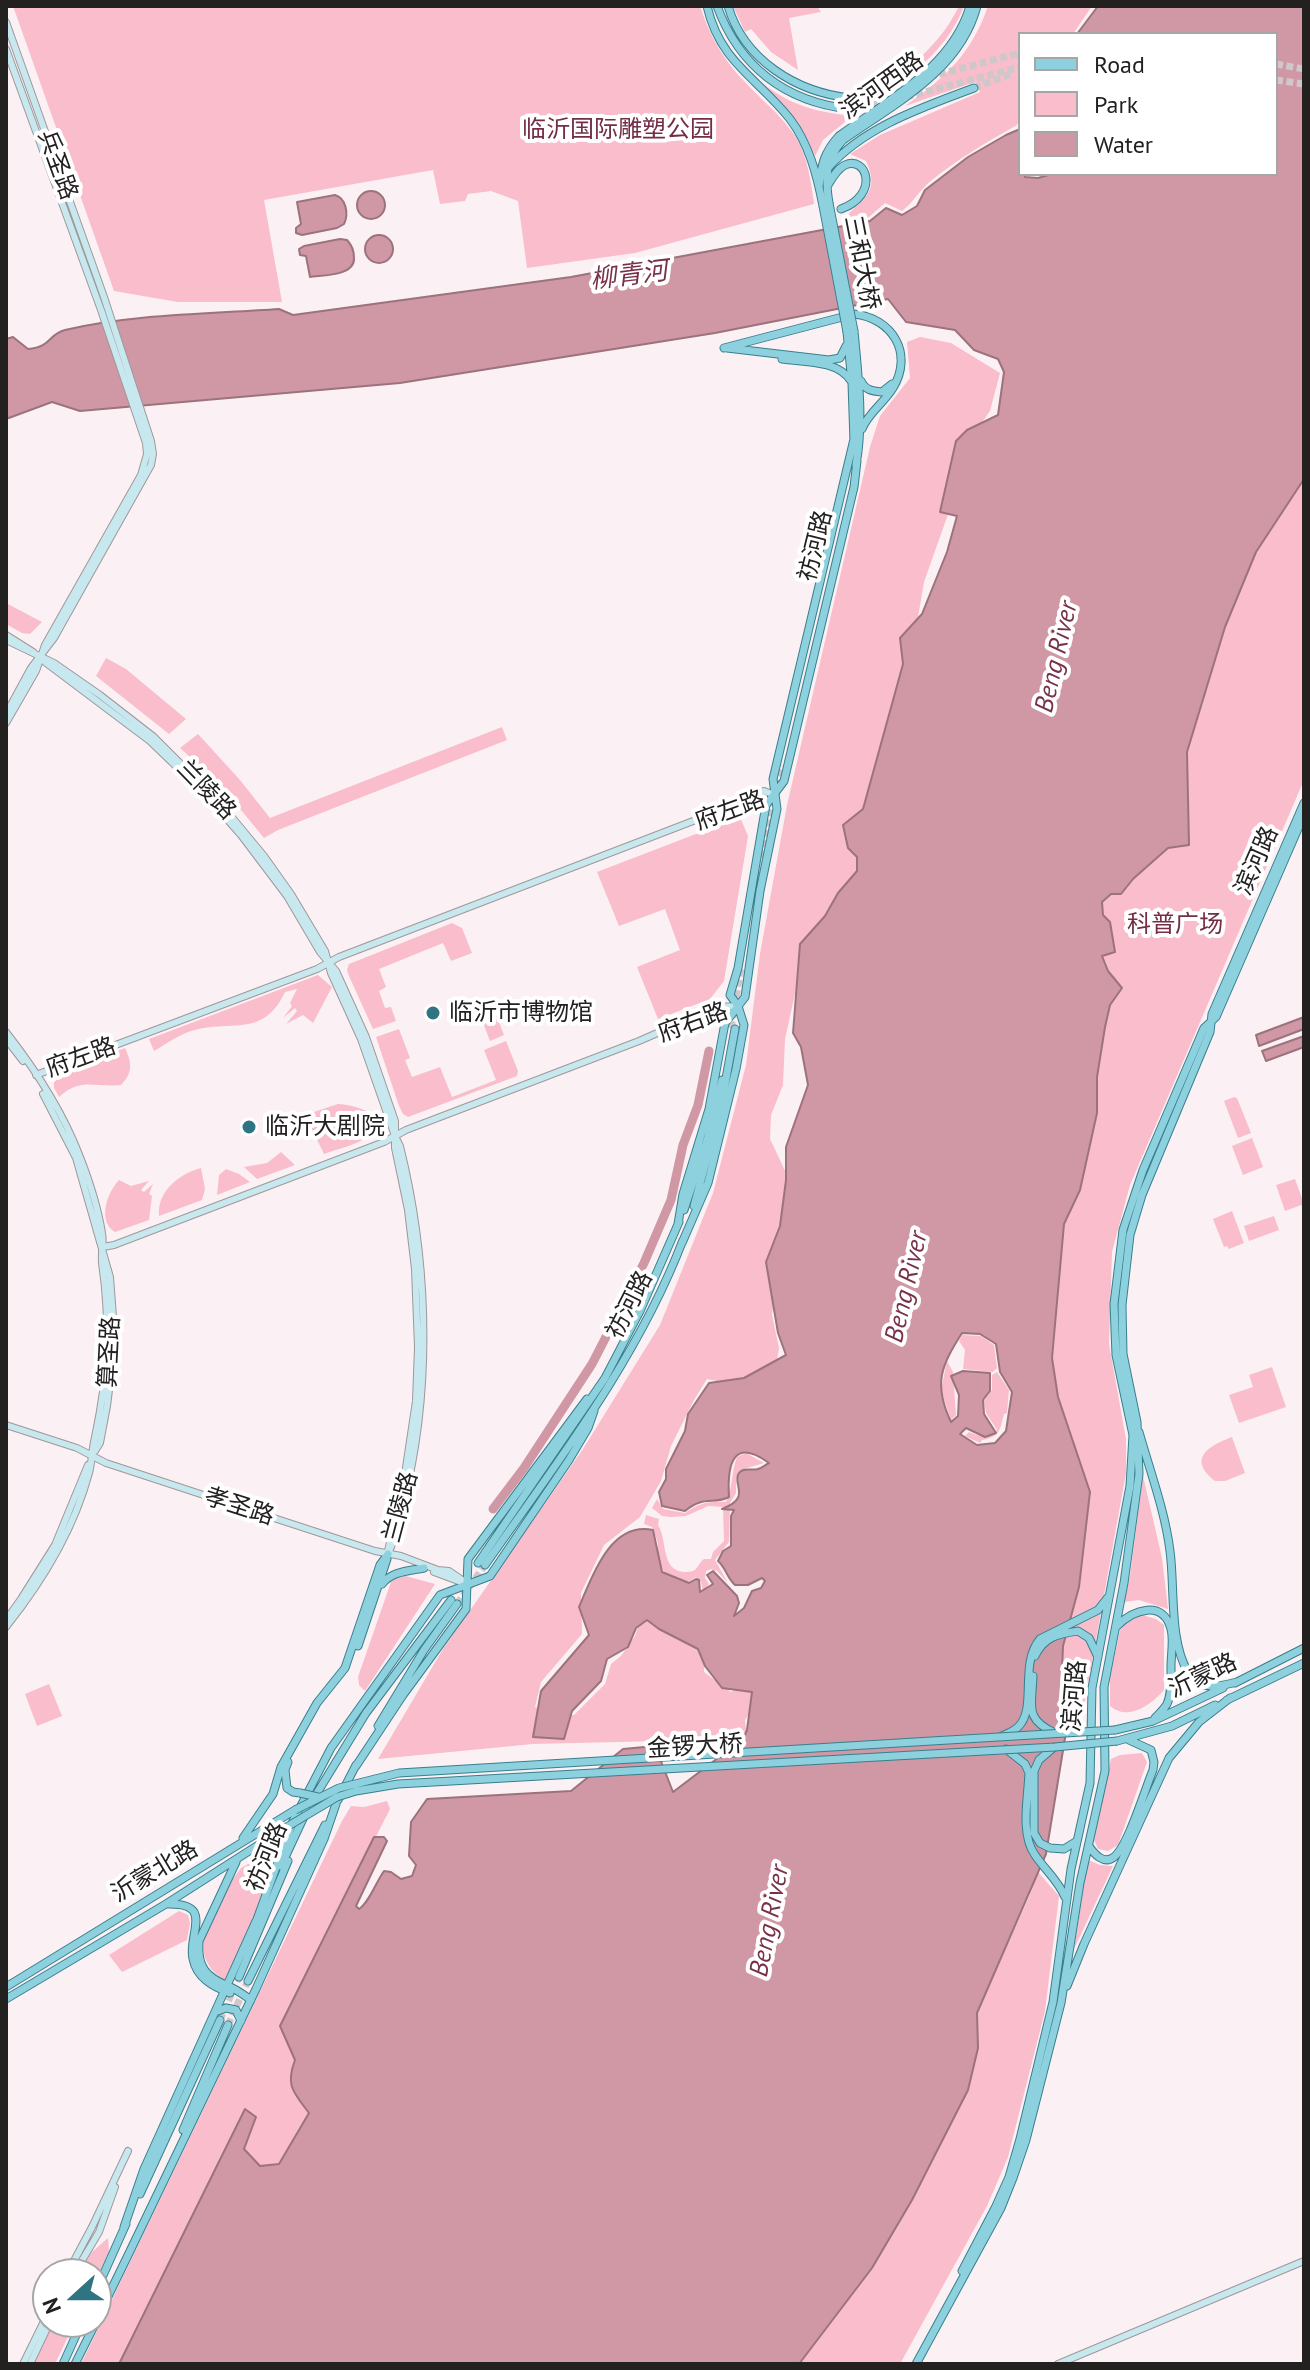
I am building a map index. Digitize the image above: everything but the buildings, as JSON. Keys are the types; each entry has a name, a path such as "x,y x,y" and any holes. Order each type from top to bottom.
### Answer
{"main road":[{"name":"滨河西路","path":"707,6 717,35 728,53 740,69 778,105 801,135 823,187 826,204"},
{"path":"717,6 735,45 748,62 765,76 802,97 832,107 850,109"},
{"path":"728,6 743,40 764,63 816,90 850,98"},
{"path":"823,187 820,169 831,145 934,66 957,37 970,6"},
{"name":"滨河西路","path":"823,187 835,149 946,63 963,40 977,6"},
{"name":"兵圣路","path":"6,22 104,309"},
{"name":"兵圣路","path":"6,49 104,309"},
{"path":"827,170 841,154 904,116 974,88"},
{"path":"823,187 844,165 852,163 859,166 866,181 862,195 841,209"},
{"name":"三和大桥","path":"826,204 850,332"},
{"path":"6,723 151,465 153,454 104,309"},
{"path":"724,348 854,314 866,315 890,329 899,345 899,376 857,436"},
{"path":"724,348 829,360 840,358 850,332"},
{"name":"祊河路","path":"781,767 854,487 857,436 850,332"},
{"path":"724,348 732,352 838,368 871,391 882,392 899,376"},
{"name":"祊河路","path":"781,767 857,436"},
{"name":"兰陵路","path":"6,638 22,643 150,741 216,806 261,860 287,896 327,963 336,971 366,1037 395,1121 395,1136 409,1185 420,1268 423,1374 418,1425 398,1528 388,1554"},
{"path":"6,714 31,668 41,658"},
{"path":"682,1243 708,1183 728,1107 744,1025 738,1006 730,995 738,968 766,805 784,781 781,767"},
{"name":"府左路","path":"36,1075 764,791 775,795"},
{"path":"678,1224 683,1194 709,1109 725,1023 745,997 760,891 777,809 775,795"},
{"name":"滨河路","path":"913,2364 1001,2208 1026,2140 1061,2003 1080,1883 1105,1771 1104,1687 1138,1486 1137,1422 1123,1354 1122,1305 1130,1235 1142,1195 1210,1032 1212,1014 1304,803"},
{"name":"滨河路","path":"913,2364 1009,2177 1053,2002 1066,1900 1090,1783 1092,1688 1130,1486 1133,1435 1116,1355 1114,1304 1123,1230 1149,1155 1204,1028 1216,1017 1304,815"},
{"name":"府右路","path":"103,1247 639,1041 717,1007 738,1006"},
{"name":"祊河路","path":"733,1029 721,1106 682,1243 650,1317 594,1411 481,1564 601,1385 640,1311 678,1224 708,1137 733,1029"},
{"name":"算圣路","path":"6,1032 36,1075 80,1157 102,1233 112,1303 112,1366 100,1443 55,1545 6,1620"},
{"name":"算圣路","path":"6,1039 36,1075"},
{"name":"祊河路","path":"356,1766 466,1609 468,1559 583,1403 601,1385"},
{"path":"256,1922 293,1821 331,1748 440,1595 490,1576 569,1460 594,1411"},
{"path":"1137,1422 1168,1537 1175,1627 1189,1674 1204,1687 1237,1682"},
{"name":"孝圣路","path":"6,1427 93,1455 106,1463 388,1554 468,1584"},
{"name":"算圣路","path":"6,1627 59,1547 82,1494 93,1455"},
{"path":"322,1795 293,1792 287,1788 285,1770 320,1704 349,1671 388,1554"},
{"path":"240,1843 273,1794 281,1767 317,1703 345,1668 380,1565 388,1554"},
{"name":"孝圣路","path":"388,1554 449,1571 468,1584"},
{"path":"378,1589 385,1579 397,1573 424,1568"},
{"path":"1002,1736 1021,1725 1025,1715 1029,1659 1035,1645 1040,1639 1098,1610 1110,1595"},
{"name":"祊河路","path":"239,1977 307,1810 386,1684 454,1602 394,1697 356,1766 248,1981"},
{"path":"1115,1627 1137,1611 1152,1610 1166,1617 1172,1630 1170,1694 1166,1706 1153,1721"},
{"path":"1055,1733 1039,1726 1032,1712 1033,1662 1037,1651 1043,1642 1056,1635 1078,1631 1089,1638 1098,1658"},
{"name":"沂蒙路","path":"1115,1730 1153,1721 1304,1648"},
{"name":"沂蒙路","path":"1117,1741 1172,1726 1304,1663"},
{"path":"342,1751 369,1692"},
{"path":"1061,2003 1084,1944 1169,1758 1199,1722 1230,1698"},
{"name":"金锣大桥","path":"322,1795 352,1783 399,1773 1115,1730"},
{"path":"1089,1846 1099,1858 1108,1860 1114,1857 1123,1846 1153,1770 1151,1750 1127,1740"},
{"name":"金锣大桥","path":"285,1828 337,1797 398,1784 1117,1741"},
{"path":"1055,1747 1039,1760 1034,1771 1034,1833 1040,1843 1050,1848 1064,1849 1077,1841"},
{"path":"1006,1749 1025,1764 1029,1773 1028,1843 1055,1879 1066,1900"},
{"name":"沂蒙北路","path":"6,1987 322,1795"},
{"path":"112,2289 251,2000 324,1839 336,1804"},
{"path":"110,2258 144,2169 217,2016 307,1810"},
{"name":"沂蒙北路","path":"6,1999 166,1904 285,1828"},
{"path":"227,1989 209,1976 199,1960 198,1951 201,1936 237,1859"},
{"path":"166,1904 182,1904 192,1910 197,1921 191,1948 193,1962 202,1977 251,2000"},
{"path":"217,2016 230,2008 236,2010 241,2021"},
{"path":"131,2249 228,2025"},
{"path":"76,2258 128,2151 99,2232 84,2258"},
{"path":"1058,2364 1304,2261"},
{"path":"23,2364 36,2338"},
{"path":"30,2364 42,2338"},
{"path":"63,2364 75,2338"},
{"path":"75,2364 88,2338"}],"green space":[{"name":"临沂国际雕塑公园","path":"13,6 700,6 712,36 729,63 797,139 806,163 814,204 635,253 527,268 518,201 491,191 468,194 465,201 440,204 433,170 264,200 282,302 178,302 114,291"},
{"path":"733,6 817,6 821,12 789,18 798,70 771,52 751,29 745,32"},
{"path":"959,6 964,6 956,24 932,55 855,114 851,107 926,52 950,23"},
{"path":"988,6 1092,6 1074,32 1018,32 1017,125 942,172 902,211 885,203 869,217 850,219 849,213 870,190 871,178 866,161 850,154 880,135 980,92 975,82 905,106 956,63"},
{"path":"754,77 800,105 852,116 823,140 815,156 797,123"},
{"path":"920,337 951,343 1000,373 990,411 969,441 958,486 924,582 911,658 863,865 804,953 785,1039 783,1085 771,1115 770,1139 789,1179 772,1315 779,1348 776,1367 732,1384 707,1379 671,1446 661,1481 640,1517 604,1545 581,1593 582,1634 541,1682 535,1707 549,1715 574,1715 605,1684 611,1664 621,1656 635,1636 640,1621 647,1616 677,1630 705,1656 704,1672 731,1692 745,1684 755,1696 753,1708 745,1720 747,1739 533,1744 378,1759 443,1649 583,1449 660,1325 713,1193 746,1065 760,954 787,805 870,447 880,416 910,378 907,342"},
{"name":"科普广场","path":"1304,479 1304,780 1130,1185 1112,1252 1109,1344 1126,1439 1126,1473 1082,1717 1068,1720 1061,1695 1063,1646 1079,1587 1090,1492 1058,1397 1052,1358 1064,1224 1080,1190 1097,1113 1097,1078 1110,1005 1122,988 1108,971 1102,956 1115,951 1110,922 1103,915 1102,902 1111,894 1121,894 1168,848 1188,845 1187,752 1225,627 1256,552"},
{"path":"6,603 42,622 30,634 22,633 6,624"},
{"path":"106,658 126,669 186,719 169,734 96,676"},
{"path":"502,727 507,740 264,838 218,782 180,748 198,734 270,818"},
{"path":"740,817 748,836 724,981 710,999 658,1019 637,967 680,950 665,909 619,926 597,872"},
{"path":"452,923 462,928 472,953 451,961 443,943 379,969 386,987 379,991 385,1008 391,1007 396,1021 373,1029 349,976 349,964"},
{"path":"318,975 332,987 313,1023 303,1015 286,1024 297,1011 295,1008 283,1018 292,1006 290,1003 297,989 285,992 277,1006 258,1021 193,1030 154,1051 149,1039"},
{"path":"493,1007 504,1035 490,1041 479,1012"},
{"path":"399,1029 410,1058 405,1060 412,1077 440,1067 452,1097 496,1080 484,1050 506,1041 518,1071 517,1076 408,1117 399,1106 376,1037"},
{"path":"125,1048 130,1068 121,1085 81,1085 59,1097 54,1088 54,1078"},
{"path":"1234,1097 1251,1133 1238,1138 1224,1101"},
{"path":"338,1104 360,1108 381,1119 378,1127 366,1138 324,1154 307,1119 314,1112"},
{"path":"1252,1138 1263,1167 1243,1175 1232,1146"},
{"path":"281,1152 295,1165 257,1179 244,1167 267,1163"},
{"path":"201,1168 205,1189 202,1200 159,1216 162,1199 171,1185"},
{"path":"226,1169 250,1182 217,1195 219,1175"},
{"path":"1295,1179 1304,1204 1285,1211 1276,1185"},
{"path":"119,1180 131,1186 149,1181 141,1190 144,1192 153,1184 149,1194 152,1196 149,1220 115,1232 106,1221 105,1214 111,1192"},
{"path":"1232,1211 1244,1243 1229,1249 1224,1247 1213,1219"},
{"path":"1274,1216 1279,1230 1249,1241 1244,1226"},
{"path":"962,1335 981,1336 994,1345 997,1368 993,1372 963,1369 965,1350 959,1341"},
{"path":"947,1361 953,1372 956,1415 951,1420 941,1390"},
{"path":"1272,1367 1286,1407 1239,1423 1229,1395 1253,1387 1249,1375"},
{"path":"997,1372 1009,1390 1007,1413 996,1435 980,1443 965,1436 969,1432 986,1436 997,1430 986,1413 984,1401 992,1390 992,1375"},
{"path":"1232,1437 1245,1473 1225,1481 1215,1481 1202,1466 1204,1454"},
{"path":"746,1453 764,1463 740,1470 736,1479 736,1493 730,1503 729,1542 715,1560 728,1583 711,1569 706,1571 705,1578 709,1584 703,1591 696,1577 689,1582 668,1577 656,1561 658,1543 652,1527 644,1524 646,1515 659,1519 658,1525 671,1566 684,1572 695,1570 704,1559 711,1559 713,1552 724,1541 723,1507 708,1506 686,1516 671,1517 662,1516 652,1508 657,1499 663,1509 685,1513 704,1503 726,1502 737,1457"},
{"path":"1143,1476 1162,1558 1168,1609 1139,1600 1124,1602"},
{"path":"402,1575 435,1584 365,1691 359,1685 358,1677 392,1579"},
{"path":"1142,1615 1164,1625 1164,1690 1139,1709 1124,1712 1110,1706 1110,1679 1120,1630"},
{"path":"49,1684 62,1716 37,1726 25,1694"},
{"path":"1142,1753 1147,1762 1118,1845 1108,1851 1098,1849 1094,1840 1111,1759"},
{"path":"387,1801 390,1809 280,2026 295,2060 290,2077 292,2089 309,2113 279,2164 260,2166 243,2149 256,2117 245,2109 119,2364 81,2364 93,2338 112,2338 112,2300 342,1821 351,1806 364,1807"},
{"path":"291,1840 225,1981 208,1964 203,1941 230,1883 241,1868"},
{"path":"1088,1860 1113,1866 1074,1949"},
{"path":"1038,1872 1059,1896 1045,2011 1008,2157 987,2206 900,2364 799,2364 872,2268 937,2153 978,2048 977,2013"},
{"path":"179,1911 188,1915 187,1940 122,1972 109,1955"},
{"path":"108,2238 109,2251 106,2258 88,2258"},
{"path":"46,2338 67,2338 55,2364 34,2364"}],"water":[{"path":"1098,6 1304,6 1304,479 1256,552 1225,627 1187,752 1189,845 1168,848 1121,894 1111,894 1102,902 1103,915 1110,922 1115,952 1102,956 1108,971 1122,988 1110,1005 1097,1077 1097,1113 1080,1190 1064,1224 1052,1358 1058,1397 1090,1492 1079,1587 1063,1646 1061,1695 1068,1720 1046,1854 977,2013 978,2048 968,2090 912,2200 872,2268 799,2364 119,2364 245,2109 256,2117 244,2149 260,2166 279,2164 309,2113 291,2083 295,2060 280,2026 374,1837 384,1837 387,1841 356,1906 359,1909 384,1871 401,1879 412,1876 416,1865 409,1856 411,1822 427,1799 571,1791 623,1749 655,1746 673,1792 743,1739 747,1730 752,1692 722,1688 705,1666 698,1649 647,1620 636,1628 628,1647 607,1659 601,1681 572,1711 564,1739 533,1737 541,1691 589,1635 579,1607 590,1581 605,1554 625,1534 638,1529 653,1530 662,1572 689,1583 699,1580 700,1592 713,1584 707,1575 713,1571 737,1596 739,1603 734,1616 744,1608 752,1591 761,1588 765,1581 762,1578 748,1585 735,1585 718,1561 723,1551 731,1546 731,1516 734,1510 722,1509 737,1500 739,1473 759,1469 769,1463 757,1456 740,1454 731,1465 729,1497 698,1503 685,1511 662,1506 659,1492 666,1479 666,1469 685,1431 688,1414 709,1383 744,1378 786,1355 778,1333 766,1262 780,1226 786,1180 786,1147 808,1085 801,1047 793,1033 800,944 825,916 838,893 857,871 857,857 848,848 843,825 863,809 903,664 900,638 922,614 947,552 957,516 940,512 956,441 967,430 998,415 1004,372 998,359 974,350 955,330 906,322 888,299 715,333 400,383 80,411 52,402 6,419 6,339 13,337 28,349 42,346 55,334 65,330 118,321 279,309 293,315 571,277 870,221 886,208 902,215 917,206 925,190 968,157 1018,130 1018,176 1278,176 1278,32 1078,32","holes":["962,1333 980,1334 996,1344 1000,1372 1012,1392 1006,1431 995,1443 977,1445 960,1434 966,1428 985,1437 996,1433 984,1414 983,1400 990,1391 990,1373 963,1371 951,1376 959,1395 958,1416 951,1422 942,1397 942,1376 949,1355"]},
{"path":"371,191 381,195 385,205 381,215 371,219 361,215 357,205 361,195"},
{"path":"335,195 342,199 346,207 344,224 302,235 296,233 296,228 301,224 297,202"},
{"path":"379,235 389,239 393,249 389,259 379,263 369,259 365,249 369,239"},
{"path":"347,240 351,246 353,264 337,274 310,277 306,256 300,255 299,249"},
{"path":"1304,1017 1304,1029 1259,1046 1256,1035"},
{"path":"1304,1036 1304,1047 1266,1061 1262,1051"}],"waterway":[{"path":"493,1509 524,1468 592,1364 644,1263 671,1200 683,1145 698,1105 709,1051"}],"tunnel":[{"path":"929,77 1018,54"},
{"path":"1278,64 1304,69"},
{"path":"906,97 1018,68"},
{"path":"974,88 1013,73"},
{"path":"1278,80 1304,84"},
{"path":"850,98 913,82"},
{"path":"850,109 886,102"},
{"path":"779,787 784,766"},
{"path":"760,857 772,798"},
{"path":"731,1028 741,967"},
{"path":"457,1604 485,1565"},
{"path":"220,2020 239,1977"},
{"path":"228,2025 248,1981"}],"place":[{"name":"临沂市博物馆","path":"433,1013"},
{"name":"临沂大剧院","path":"249,1127"}],"water label":[{"name":"柳青河","path":"629,276"},
{"name":"Beng River","path":"1057,657"},
{"name":"Beng River","path":"907,1287"},
{"name":"Beng River","path":"770,1921"}]}
